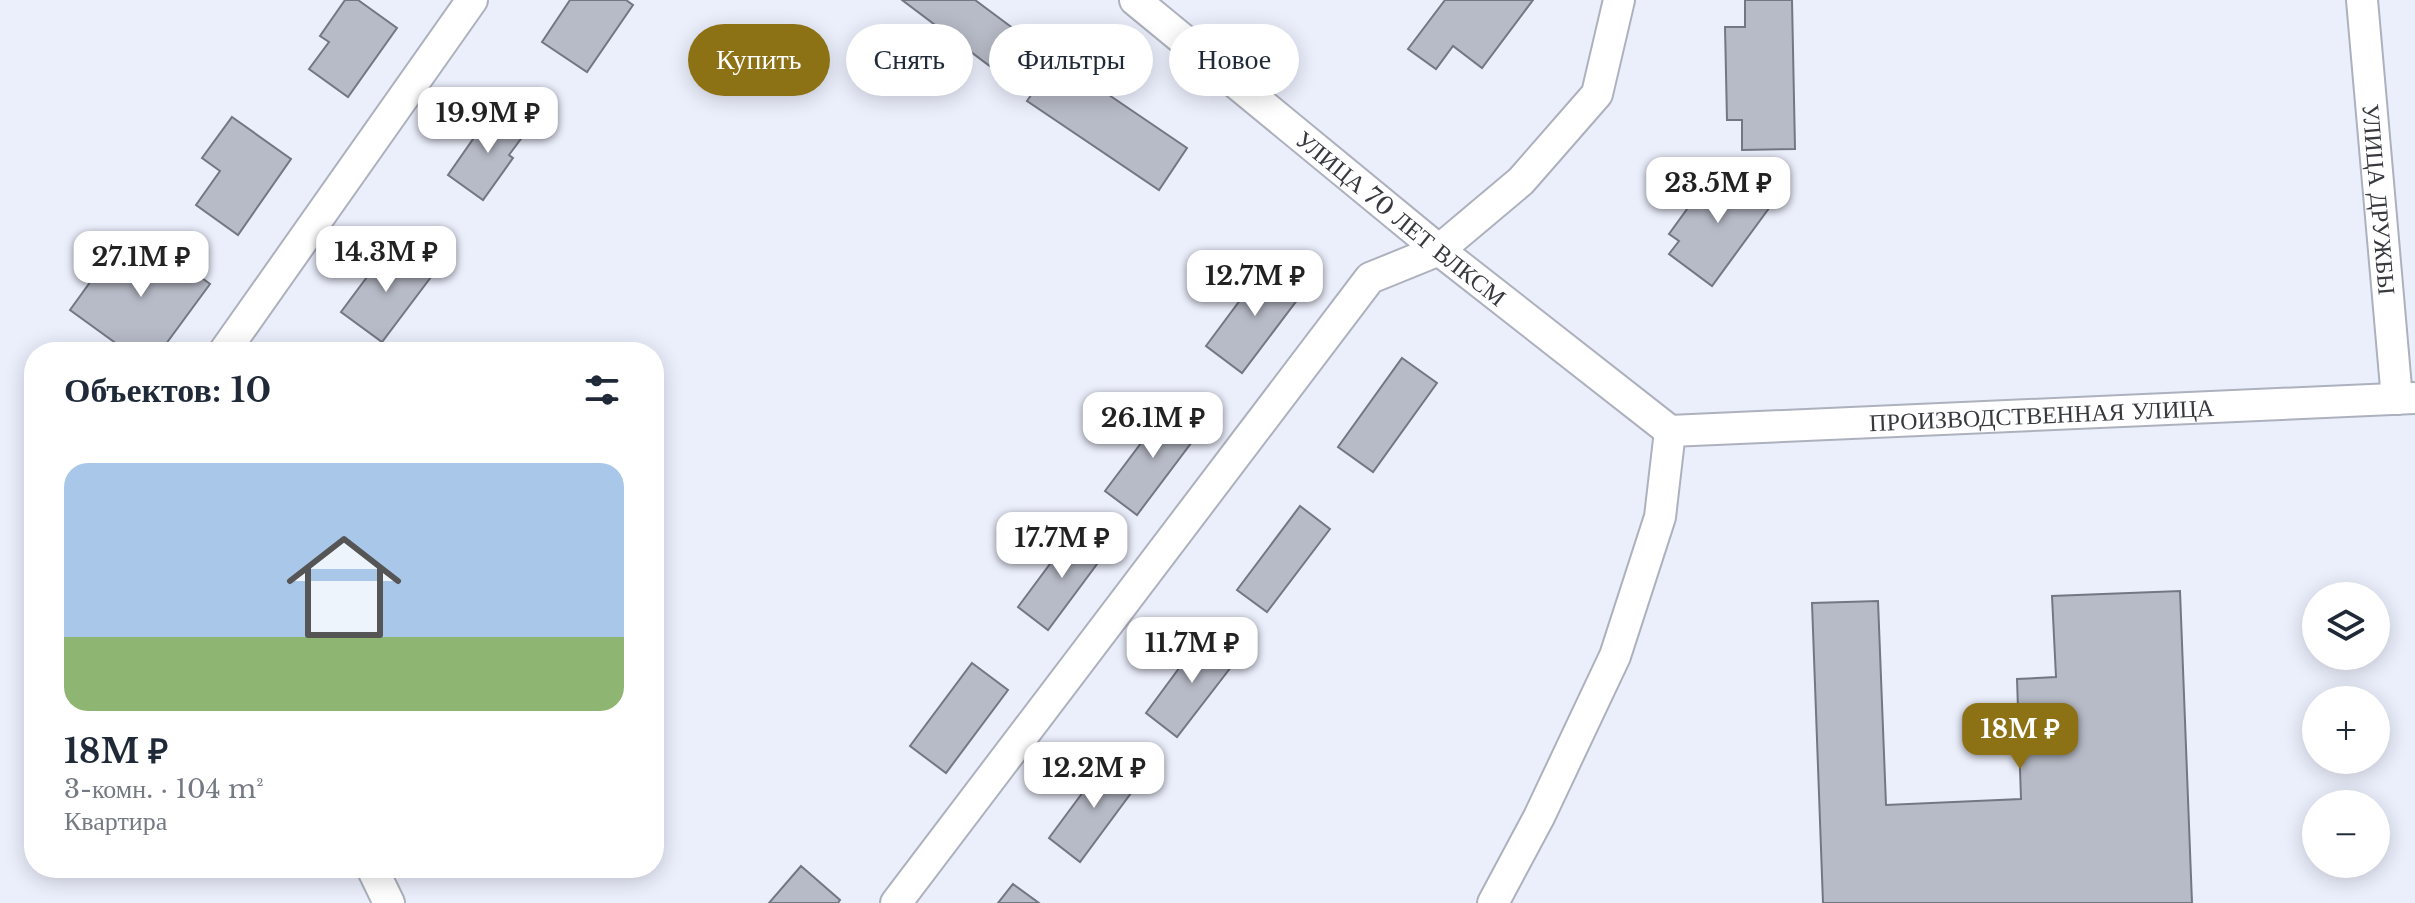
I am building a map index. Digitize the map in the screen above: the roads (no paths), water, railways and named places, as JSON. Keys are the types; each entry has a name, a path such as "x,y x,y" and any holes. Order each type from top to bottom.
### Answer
{"street":[{"path":"231,342 472,0"},
{"name":"УЛИЦА 70 ЛЕТ ВЛКСМ","path":"1135,0 1439,250 1670,431"},
{"path":"896,903 1370,278 1439,250 1521,181 1597,94 1619,0"},
{"name":"УЛИЦА ДРУЖБЫ","path":"2362,0 2406,398"},
{"name":"ПРОИЗВОДСТВЕННАЯ УЛИЦА","path":"1670,431 2406,398"},
{"path":"1493,903 1539,817 1615,656 1660,517 1670,431"},
{"path":"377,878 389,903"}]}
